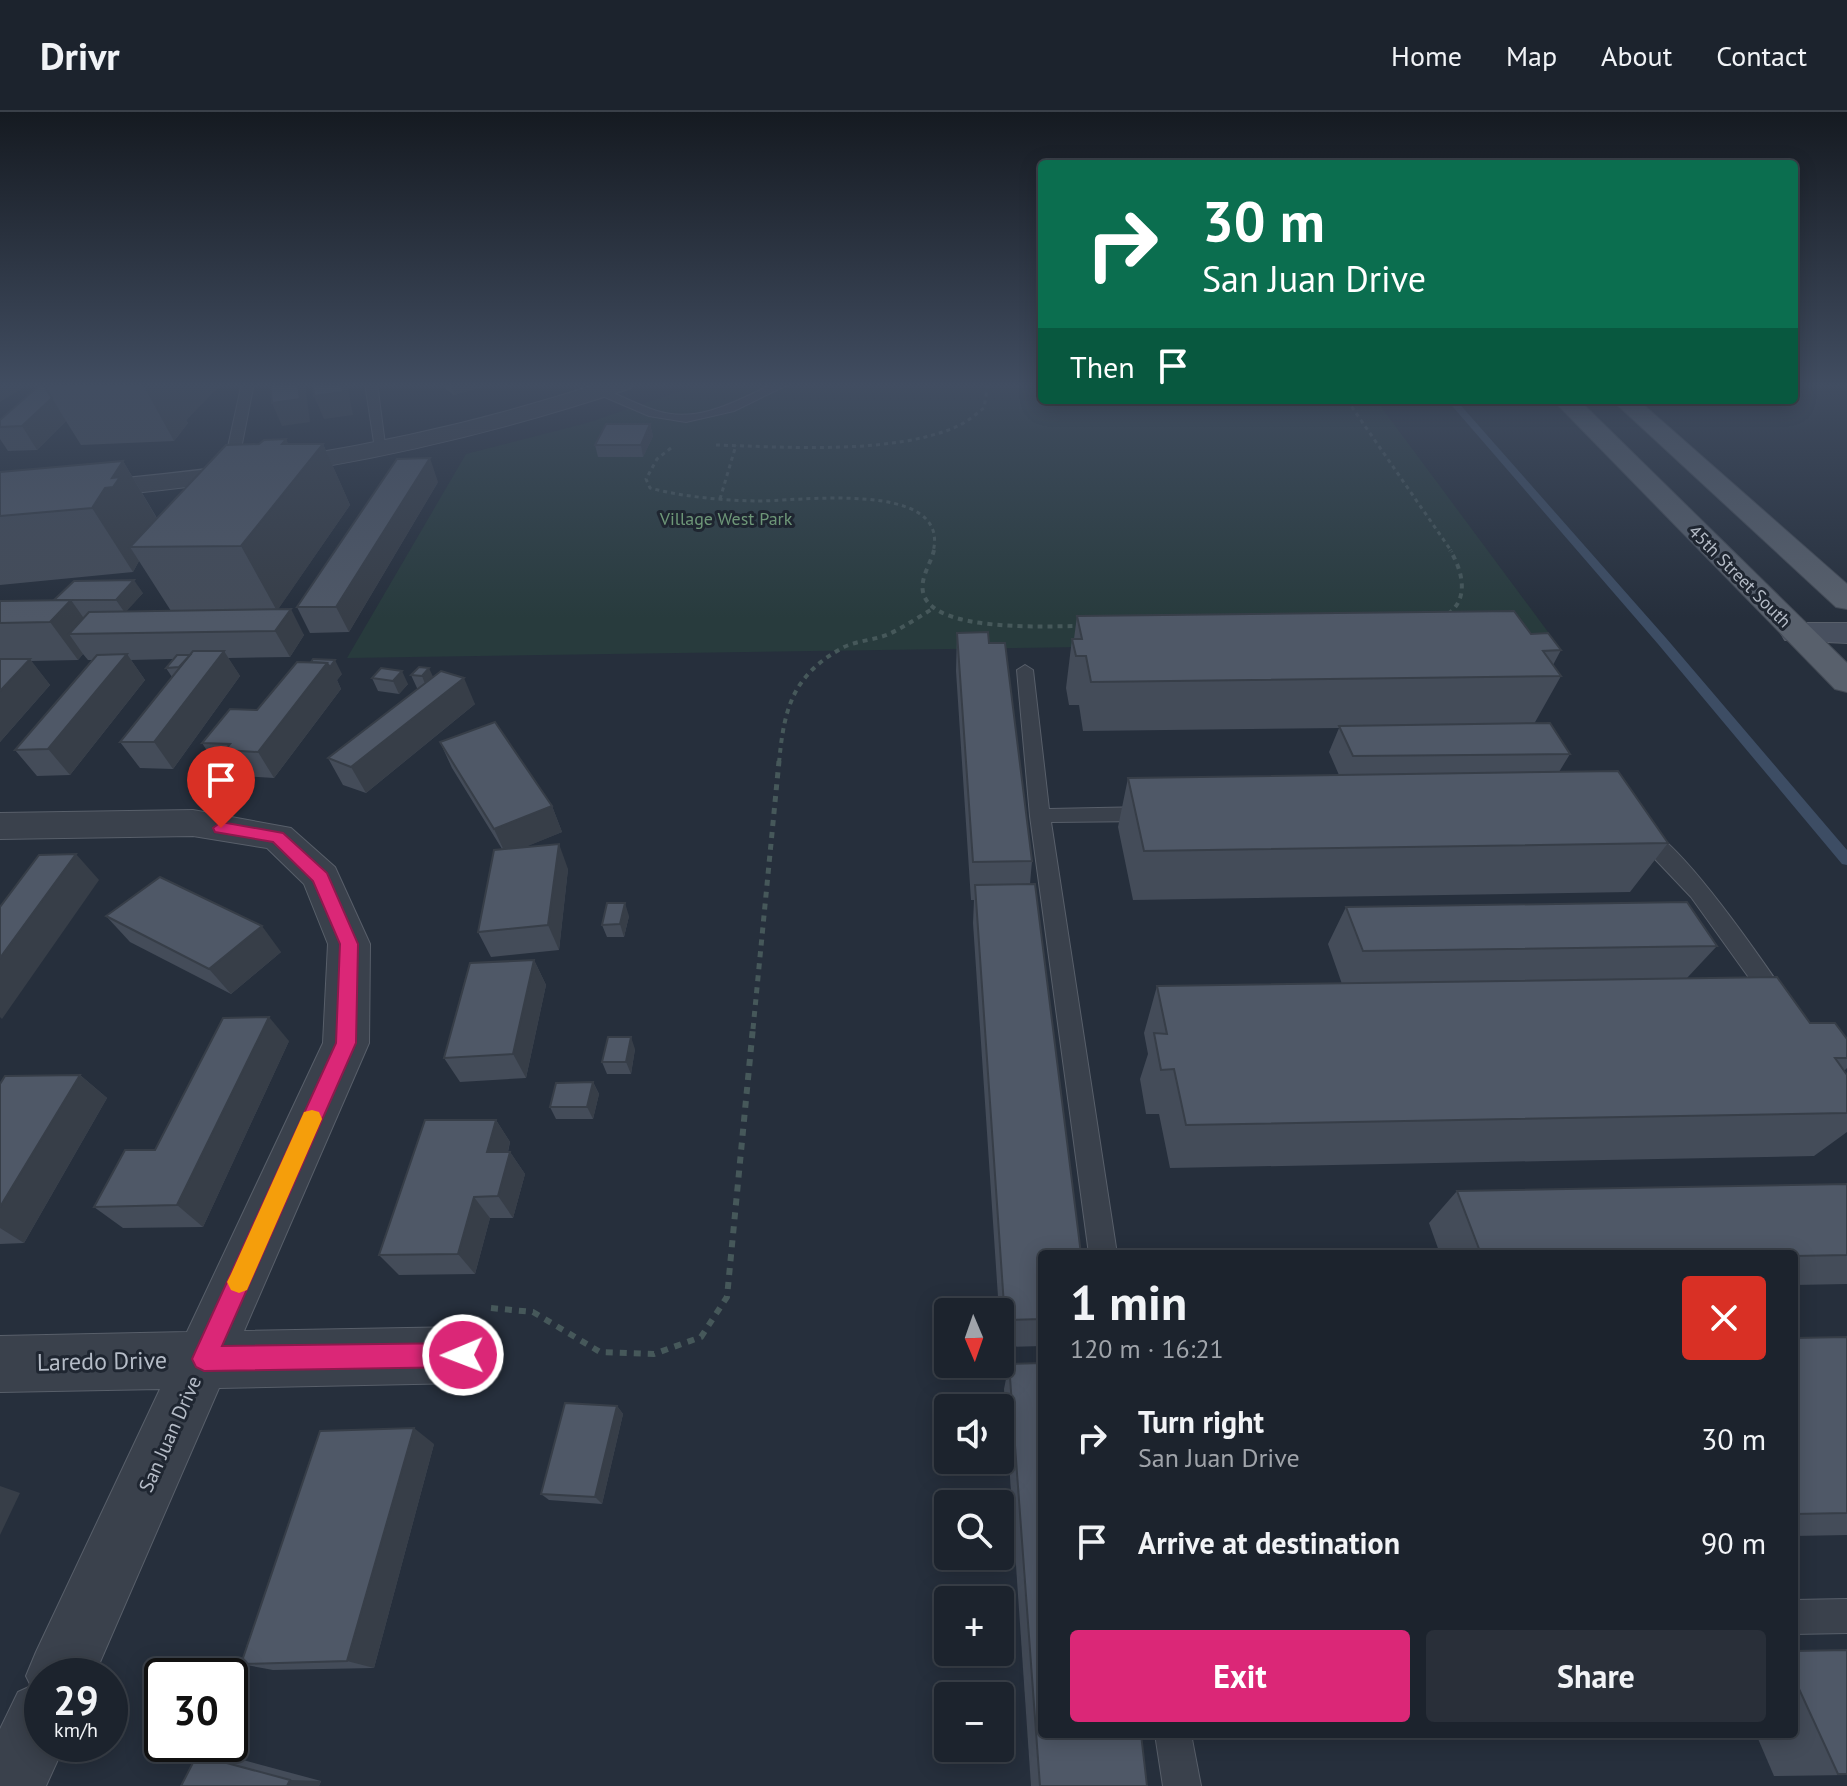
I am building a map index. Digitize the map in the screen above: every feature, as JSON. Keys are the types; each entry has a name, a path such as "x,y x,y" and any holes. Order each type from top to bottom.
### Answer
{"main road":[{"name":"45th Street South","path":"1626,461 1847,682"},
{"path":"1692,461 1847,600"}],"street":[{"path":"0,496 113,490 342,461"},
{"path":"1797,633 1847,633"},
{"name":"San Juan Drive","path":"0,826 193,823 278,837 321,877 349,944 346,1043 68,1658"},
{"name":"Laredo Drive","path":"0,1364 463,1355"},
{"path":"10,1786 24,1755"}],"lane":[{"path":"229,475 232,461"},
{"path":"1025,670 1040,816 1102,1250"},
{"path":"1040,816 1167,814"},
{"path":"1627,826 1639,830 1675,862 1712,907 1793,1023"},
{"path":"1798,1617 1847,1616"},
{"path":"1174,1738 1182,1786"}],"path":[{"path":"656,461 646,479 650,488 720,499 897,504 922,514 933,527 935,545 922,585 923,596 934,608 956,617 990,624 1091,625"},
{"path":"720,499 731,461"},
{"path":"1389,461 1453,554 1463,576 1462,595 1455,611 1445,616"},
{"path":"463,1355 482,1307 533,1312 600,1352 654,1354 701,1337 727,1297 783,723 792,693 814,667 846,646 889,634 934,608"}],"green space":[{"name":"Village West Park","path":"462,461 1421,461 1554,640 347,658"}],"building":[{"path":"123,461 112,478 120,477 113,487 105,488 92,508 0,516 0,472"},
{"path":"211,461 309,461 241,546 130,547"},
{"path":"396,461 428,461 336,607 297,607"},
{"path":"134,580 116,600 54,600 74,581"},
{"path":"71,600 50,622 0,623 0,601"},
{"path":"291,609 275,631 69,634 89,612"},
{"path":"1514,611 1531,634 1548,633 1561,650 1543,651 1561,676 1091,682 1086,656 1076,656 1072,639 1082,639 1077,616"},
{"path":"988,632 989,643 1005,643 1032,861 973,862 957,633"},
{"path":"193,651 224,651 154,742 120,742"},
{"path":"127,654 48,749 15,750 97,655"},
{"path":"177,655 190,655 179,667 166,668"},
{"path":"0,659 30,659 0,691"},
{"path":"313,659 335,660 330,667 327,663 311,662"},
{"path":"297,662 327,663 258,752 225,750 230,744 202,743 230,709 257,710"},
{"path":"419,667 429,668 422,676 411,675"},
{"path":"381,668 402,671 393,681 372,678"},
{"path":"441,671 464,678 351,767 328,758"},
{"path":"495,722 552,806 494,829 440,742"},
{"path":"1550,723 1570,754 1353,756 1339,726"},
{"path":"1618,771 1668,843 1144,851 1128,778"},
{"path":"559,844 548,925 478,932 494,850"},
{"path":"76,854 0,958 0,907 39,855"},
{"path":"160,877 262,926 209,969 106,916"},
{"path":"1035,884 1081,1250 1038,1250 1038,1319 1014,1320 1014,1298 1003,1298 975,885"},
{"path":"1687,902 1717,946 1363,951 1346,907"},
{"path":"607,903 625,903 620,924 602,925"},
{"path":"534,960 513,1054 444,1058 470,963"},
{"path":"1777,977 1810,1023 1835,1023 1847,1039 1847,1058 1835,1058 1847,1075 1847,1113 1186,1125 1174,1069 1161,1070 1154,1033 1167,1034 1157,986"},
{"path":"269,1017 177,1205 94,1207 125,1150 155,1150 223,1018"},
{"path":"608,1037 631,1037 626,1062 602,1062"},
{"path":"80,1075 0,1207 0,1084 5,1076"},
{"path":"593,1082 587,1107 550,1107 556,1083"},
{"path":"425,1120 496,1120 487,1152 510,1152 498,1196 474,1197 458,1254 379,1255"},
{"path":"1847,1184 1847,1255 1798,1256 1798,1250 1479,1250 1457,1191"},
{"path":"1847,1337 1847,1513 1798,1514 1798,1338"},
{"path":"1038,1363 1038,1738 1141,1738 1147,1786 1040,1786 1014,1432 1014,1394 1011,1394 1010,1378 1014,1378 1014,1364"},
{"path":"565,1403 617,1406 595,1497 541,1494"},
{"path":"414,1428 347,1661 248,1664 248,1658 243,1658 320,1431"},
{"path":"1847,1650 1847,1774 1838,1774 1798,1687 1798,1651"},
{"path":"193,1762 223,1762 290,1780 287,1786 181,1786"}],"waterway":[{"path":"1505,461 1847,860"}],"slow traffic":[{"path":"239,1282 312,1119"}],"route":[{"path":"221,828 278,837 321,877 349,944 346,1043 204,1359 463,1355"}]}
